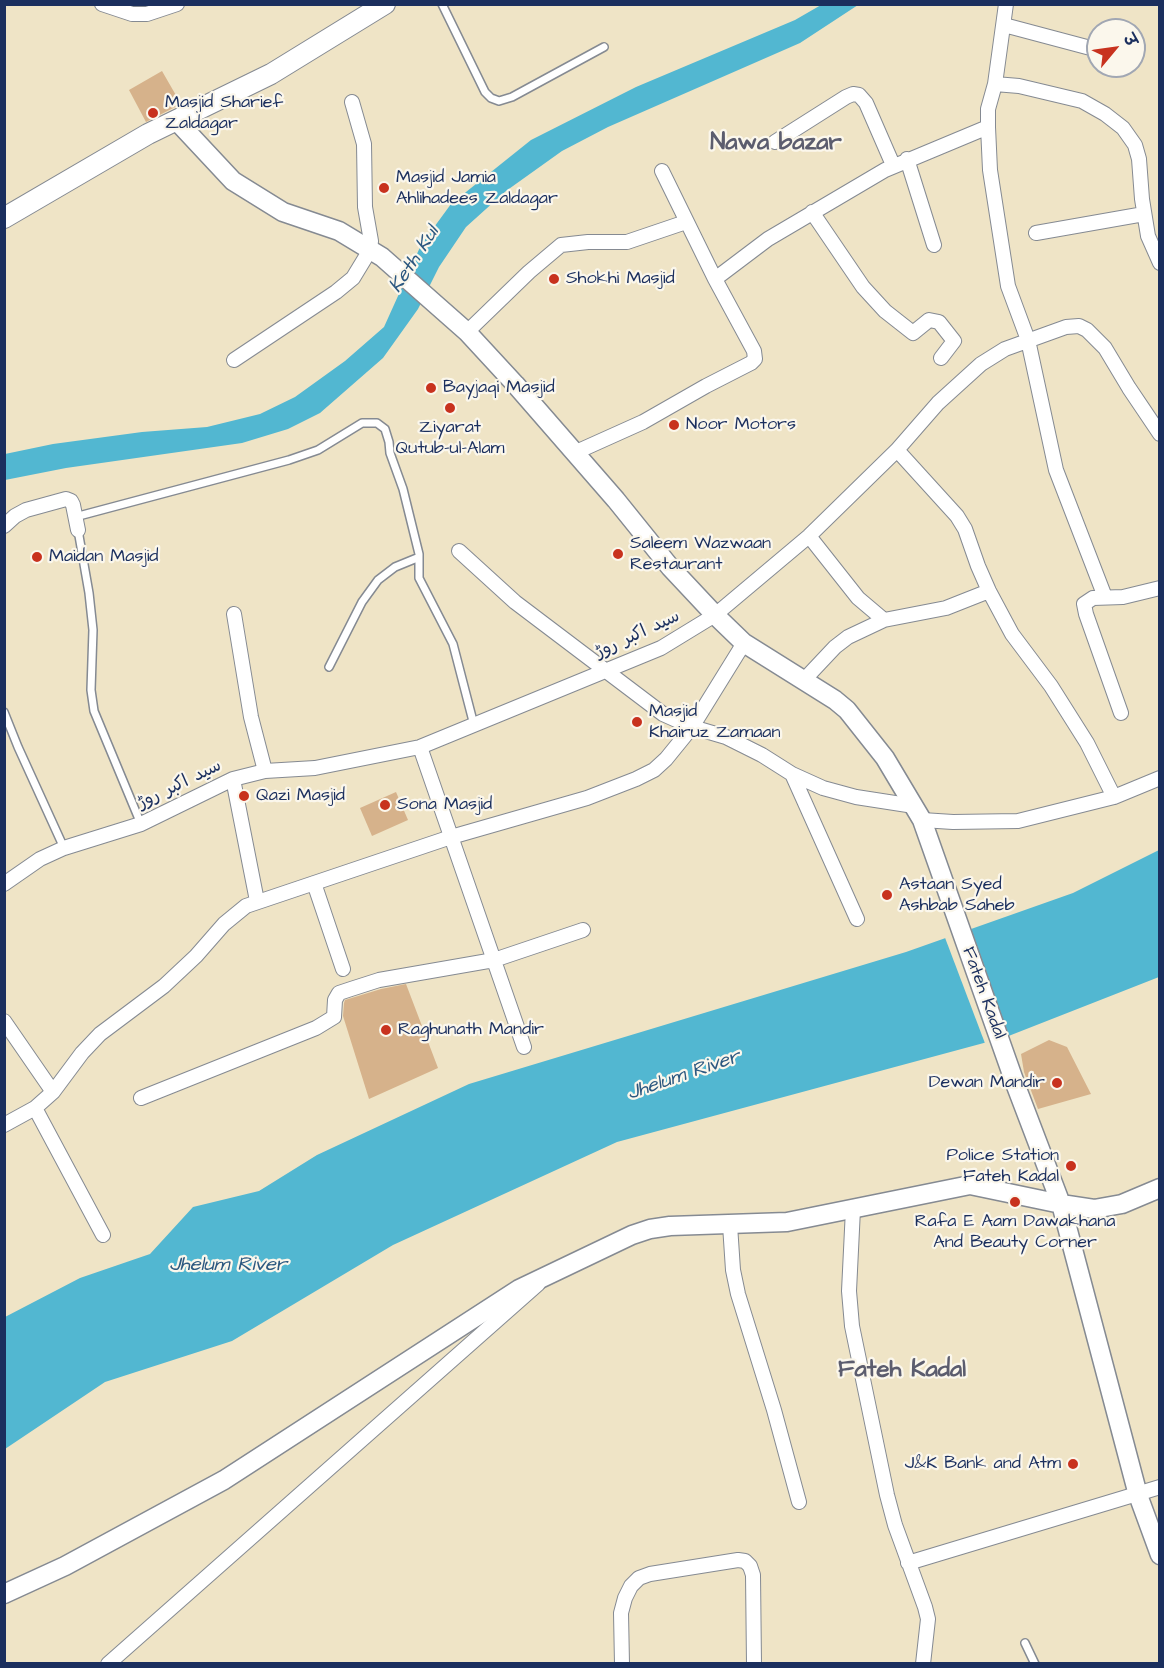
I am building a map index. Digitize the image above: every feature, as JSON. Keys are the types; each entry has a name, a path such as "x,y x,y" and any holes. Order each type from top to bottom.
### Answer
{"main road":[{"path":"4,218 176,120 271,74 385,4"}],"street":[{"path":"102,4 132,14 147,14 177,4"},
{"path":"1006,4 995,84 988,109 988,127 990,170 1008,286 1028,340 1056,470 1105,597"},
{"path":"1004,25 1086,47"},
{"path":"995,84 1019,86 1082,101 1123,128 1135,145 1139,159 1148,236 1160,263"},
{"path":"775,142 846,97 853,94 859,95 866,103 893,165"},
{"path":"234,360 336,292 353,278 370,250 371,241 365,207 364,144 352,102"},
{"name":"Fateh Kadal","path":"176,120 234,181 283,212 339,231 382,257 460,326 515,384 616,500 670,567 715,615 744,643 835,700 847,710 885,758 918,813 1061,1204 1138,1495 1160,1555"},
{"path":"715,279 768,239 893,165 988,127"},
{"path":"907,159 934,245"},
{"path":"574,453 643,422 752,363 755,359 754,351 715,279 662,171"},
{"path":"812,212 863,288 885,310 913,333 929,320 939,322 954,341 941,358"},
{"path":"1036,233 1144,214"},
{"path":"460,326 561,245 627,242 686,222"},
{"name":"سید اکبر روڑ","path":"4,884 40,859 64,848 141,824 233,779 265,771 315,768 420,747 661,648 715,615 809,536 897,450 938,403 981,364 1005,349 1028,340 1066,327 1079,326 1087,330 1106,348 1160,434"},
{"path":"897,450 957,516 965,529 989,591 1012,634 1051,686 1087,743 1114,797"},
{"path":"4,526 26,510 62,499 71,501 76,524"},
{"path":"809,536 858,598 884,620"},
{"path":"459,551 515,602 663,714 692,727 726,737 762,754 792,774 834,791 953,822 1018,821 1114,797 1160,778"},
{"path":"1121,713 1084,604 1088,600 1123,597 1160,588"},
{"path":"803,681 835,647 848,637 884,620 946,609 989,591"},
{"path":"234,614 251,717 265,771"},
{"path":"4,1125 35,1108 53,1092 82,1053 100,1034 164,986 196,956 230,918 246,906 451,837 587,798 654,770 692,727 744,643"},
{"path":"420,747 524,1047"},
{"path":"792,774 857,919"},
{"path":"233,779 257,901"},
{"path":"314,883 343,969"},
{"path":"141,1098 316,1028 334,1017 335,1000 339,993 379,980 494,960 583,930"},
{"path":"4,1020 53,1092"},
{"path":"35,1108 103,1235"},
{"path":"4,1594 65,1566 224,1480 519,1289 632,1235 650,1229 686,1225 787,1222 970,1185 1094,1209 1110,1207 1160,1188"},
{"path":"853,1209 849,1291 852,1326 887,1495 928,1619 923,1664"},
{"path":"730,1225 733,1270 738,1294 774,1410 799,1503"},
{"path":"108,1664 548,1275"},
{"path":"909,1563 1160,1487"},
{"path":"622,1664 621,1613 631,1586 639,1578 650,1574 738,1560 745,1561 750,1566 753,1575 754,1664"}],"lane":[{"path":"442,4 485,92 491,98 499,101 512,97 604,47"},
{"path":"141,824 94,711 91,690 93,630 89,593 76,524 318,450 362,423 377,423 385,429 419,554 417,558 420,568 419,578 453,644 474,725"},
{"path":"329,667 362,602 378,580 395,567 417,558"},
{"path":"4,712 64,848"},
{"path":"1025,1643 1035,1664"}],"water":[{"name":"Keth Kul","path":"821,5 858,5 800,43 608,127 562,151 506,191 466,227 439,267 418,309 383,358 320,413 288,429 242,443 66,468 5,480 5,454 53,444 142,432 207,427 260,414 295,397 345,361 384,327 421,245 451,204 531,140 636,87 795,20"},
{"name":"Jhelum River","path":"1159,850 1159,977 1006,1037 617,1142 393,1245 232,1341 105,1382 5,1449 5,1317 80,1278 150,1254 193,1207 259,1191 317,1155 469,1084 906,952 1073,893"}],"pier":[{"path":"970,926 1010,1039 986,1046 944,935"}],"building":[{"path":"162,71 181,104 146,122 129,90"},
{"path":"396,792 408,820 372,836 360,808"},
{"name":"Raghunath Mandir","path":"406,984 438,1068 369,1099 343,1016 344,1003 345,1000"},
{"name":"Dewan Mandir","path":"1049,1040 1067,1047 1091,1094 1038,1109 1024,1072 1021,1054"}],"place":[{"name":"Masjid Sharief Zaldagar","path":"153,113"},
{"name":"Masjid Jamia Ahlihadees Zaldagar","path":"384,188"},
{"name":"Shokhi Masjid","path":"554,279"},
{"name":"Bayjaqi Masjid","path":"431,388"},
{"name":"Ziyarat Qutub-ul-Alam","path":"450,408"},
{"name":"Noor Motors","path":"674,425"},
{"name":"Saleem Wazwaan Restaurant","path":"618,554"},
{"name":"Maidan Masjid","path":"37,557"},
{"name":"Masjid Khairuz Zamaan","path":"637,722"},
{"name":"Qazi Masjid","path":"244,796"},
{"name":"Sona Masjid","path":"385,805"},
{"name":"Astaan Syed Ashbab Saheb","path":"887,895"},
{"name":"Raghunath Mandir","path":"386,1030"},
{"name":"Dewan Mandir","path":"1057,1083"},
{"name":"Police Station Fateh Kadal","path":"1071,1166"},
{"name":"Rafa E Aam Dawakhana And Beauty Corner","path":"1015,1202"},
{"name":"J&K Bank and Atm","path":"1073,1464"}],"district":[{"name":"Nawa bazar","path":"776,144"},
{"name":"Fateh Kadal","path":"902,1371"}]}
